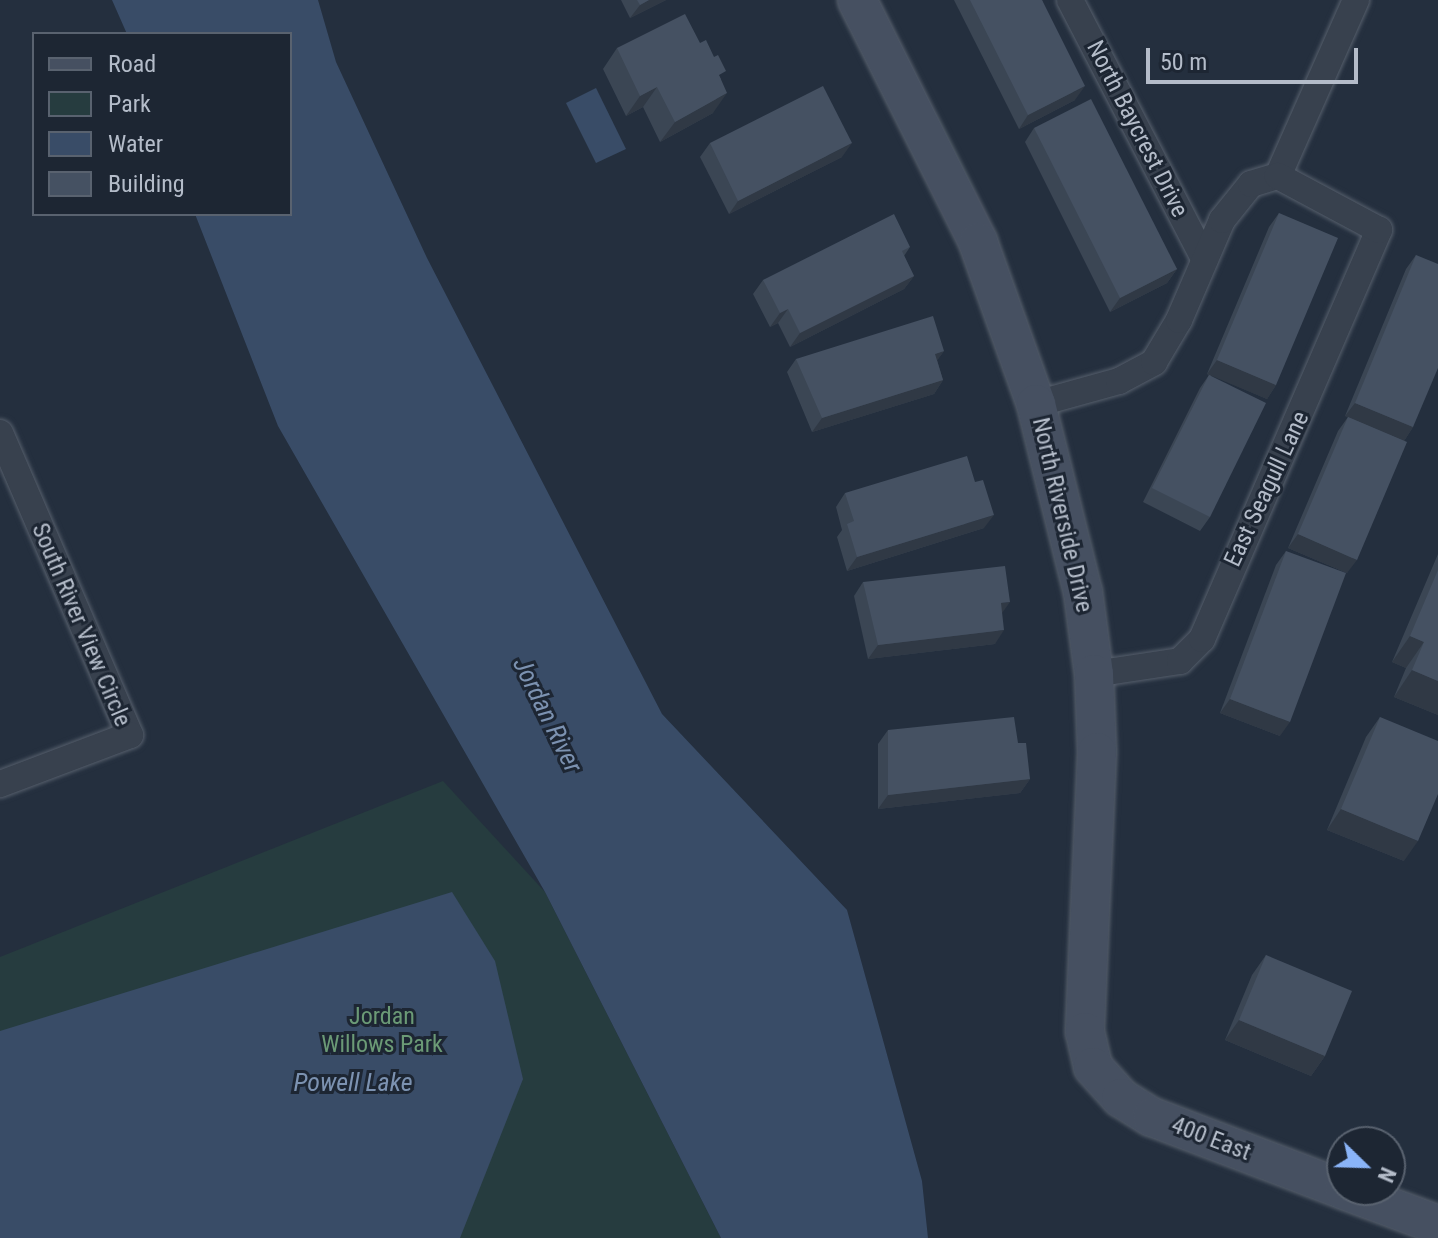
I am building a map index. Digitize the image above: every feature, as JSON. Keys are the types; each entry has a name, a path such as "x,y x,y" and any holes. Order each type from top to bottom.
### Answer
{"street":[{"name":"North Riverside Drive","path":"857,0 978,242 1036,404 1083,592 1094,674 1097,752 1085,1032 1093,1067"},
{"name":"North Baycrest Drive","path":"1070,0 1204,259"},
{"path":"1036,404 1119,381 1154,362 1179,320 1222,220 1251,184 1278,176 1356,0"},
{"name":"East Seagull Lane","path":"1094,674 1180,661 1202,639 1379,230 1278,176"},
{"name":"South River View Circle","path":"0,433 130,735 0,784"},
{"name":"400 East","path":"1093,1067 1121,1098 1152,1117 1326,1184"},
{"name":"400 East","path":"1386,1206 1438,1225"}],"green space":[{"name":"Jordan Willows Park","path":"443,781 545,892 721,1238 0,1238 0,957"}],"water":[{"name":"Jordan River","path":"112,0 318,0 336,62 427,258 662,714 847,910 922,1181 928,1238 721,1238 545,892 278,426 196,216 292,216 292,32 126,32"},
{"path":"596,88 626,149 596,163 566,103"},
{"name":"Powell Lake","path":"452,892 495,961 523,1079 460,1238 0,1238 0,1031"}],"building":[{"path":"970,0 1042,0 1085,86 1028,115"},
{"path":"685,14 700,43 706,40 714,57 718,55 726,71 719,75 727,93 675,122 657,87 640,96 617,48"},
{"path":"823,86 852,143 738,201 710,143"},
{"path":"1091,99 1177,269 1120,298 1034,128"},
{"path":"1279,213 1338,238 1276,385 1217,360"},
{"path":"894,214 910,247 902,251 914,276 800,333 788,309 780,313 763,280"},
{"path":"1416,255 1438,264 1438,368 1413,427 1355,403"},
{"path":"933,316 944,351 935,354 943,380 822,418 796,359"},
{"path":"1209,375 1266,403 1210,517 1152,488"},
{"path":"1348,417 1407,442 1357,560 1298,534"},
{"path":"967,456 975,482 983,480 994,515 857,557 847,524 854,521 845,493"},
{"path":"1286,551 1346,573 1290,722 1230,699"},
{"path":"1005,566 1010,602 1001,603 1004,630 878,645 863,582"},
{"path":"1438,570 1438,681 1412,670 1424,642 1410,636"},
{"path":"1014,717 1018,743 1026,743 1030,779 888,795 888,730"},
{"path":"1380,717 1438,741 1438,794 1418,841 1341,809"},
{"path":"1266,955 1352,991 1325,1056 1239,1020"}]}
